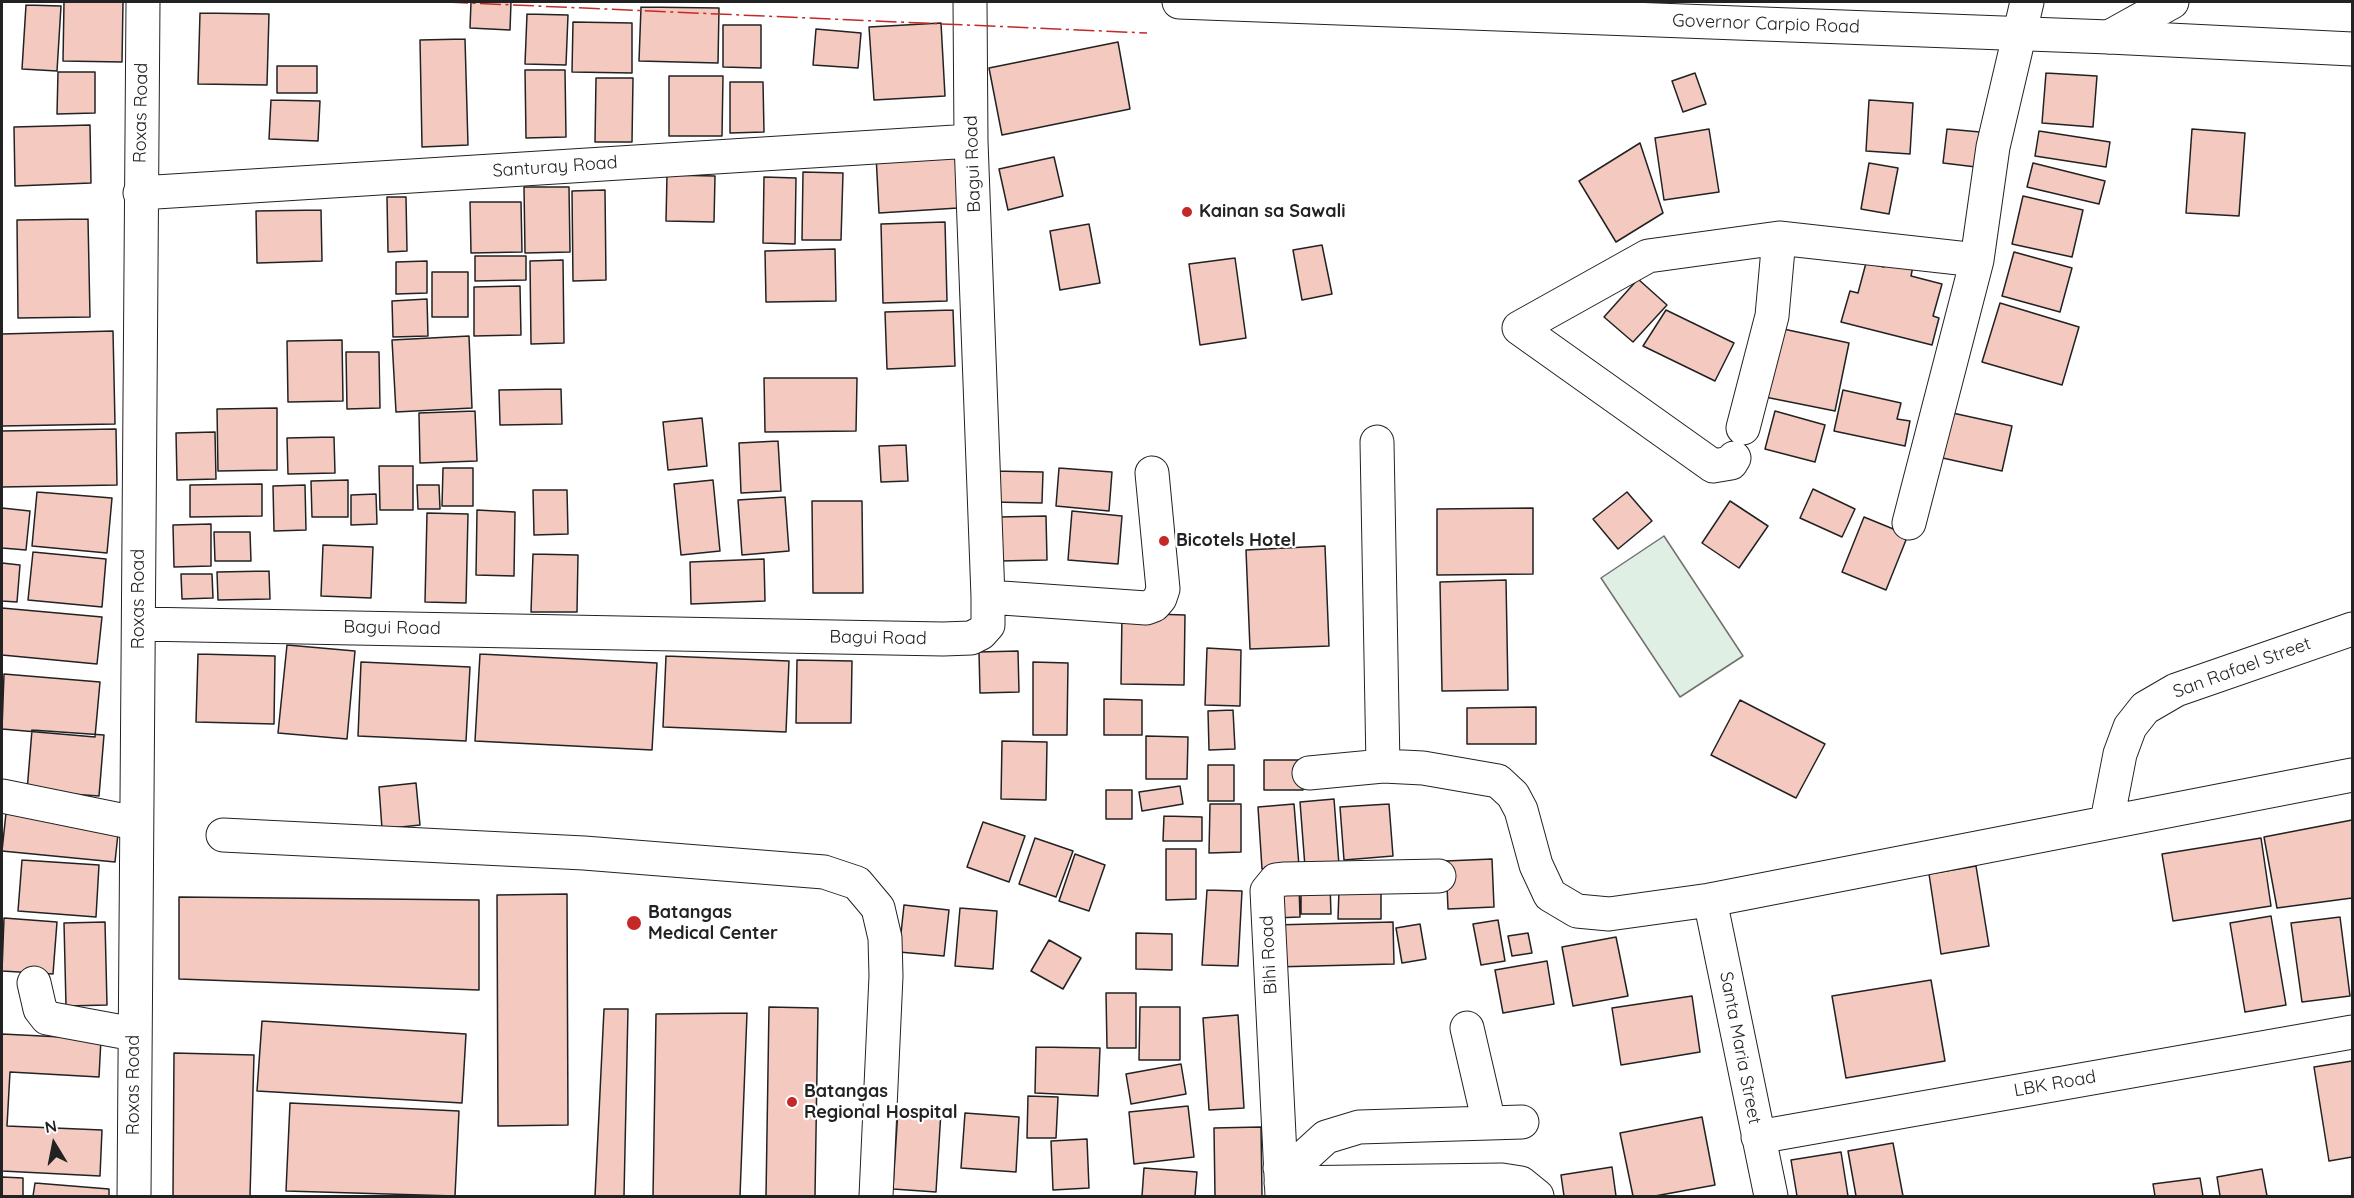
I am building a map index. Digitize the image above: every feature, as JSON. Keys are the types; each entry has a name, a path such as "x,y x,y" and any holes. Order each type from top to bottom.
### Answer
{"street":[{"name":"Roxas Road","path":"134,1197 135,823 140,624 140,193 143,2"},
{"name":"Bagui Road","path":"140,624 961,638 981,633 988,625 988,597 971,141 970,2"},
{"name":"Governor Carpio Road","path":"1179,2 2109,37 2352,49"},
{"path":"1909,523 1977,261 1993,147 2027,2"},
{"path":"2109,37 2172,2"},
{"name":"Santuray Road","path":"140,193 971,141"},
{"path":"1779,238 1772,316 1731,464 1713,466 1519,328 1648,256 1779,238 1977,261"},
{"path":"1377,442 1383,766"},
{"path":"988,597 1146,608 1154,604 1162,589 1152,473"},
{"name":"San Rafael Street","path":"2107,821 2120,753 2130,728 2145,708 2176,690 2352,629"},
{"path":"1309,773 1383,766 1423,768 1498,781 1513,795 1521,810 1536,865 1550,895 1577,911 1609,914 1710,900 2352,775"},
{"path":"2,796 135,823"},
{"path":"223,835 584,853 824,872 857,883 878,908 885,938 886,976 876,1197"},
{"name":"Bihi Road","path":"1281,1183 1267,891 1276,880 1285,879 1439,876"},
{"name":"Santa Maria Street","path":"1710,900 1771,1197"},
{"path":"34,983 40,1010 47,1018 134,1034"},
{"path":"1467,1028 1489,1123"},
{"name":"LBK Road","path":"1758,1137 2352,1032"},
{"path":"1281,1183 1326,1137 1339,1131 1359,1127 1522,1122"},
{"path":"1281,1183 1502,1180 1521,1183 1537,1197"}],"green space":[{"path":"1664,536 1743,656 1680,697 1601,578"}],"building":[{"path":"64,2 123,2 122,62 63,61"},
{"path":"471,2 511,2 510,30 470,28"},
{"path":"26,5 61,6 57,71 22,69"},
{"path":"641,7 719,8 718,63 639,61"},
{"path":"200,13 269,14 267,85 198,84"},
{"path":"527,14 568,15 566,65 525,64"},
{"path":"573,22 632,23 632,73 572,72"},
{"path":"941,23 945,96 874,100 869,27"},
{"path":"723,25 761,25 761,68 723,67"},
{"path":"816,29 861,33 858,68 813,65"},
{"path":"465,39 468,145 422,147 420,40"},
{"path":"1118,42 1130,109 1002,135 989,68"},
{"path":"277,66 317,66 317,93 277,93"},
{"path":"525,70 565,70 566,137 526,138"},
{"path":"58,72 95,72 95,113 57,114"},
{"path":"1695,73 1706,104 1683,112 1672,81"},
{"path":"2046,73 2097,76 2093,127 2042,123"},
{"path":"669,76 723,76 722,136 669,136"},
{"path":"596,78 633,78 632,142 595,142"},
{"path":"730,82 763,82 764,132 730,133"},
{"path":"271,100 320,101 318,141 269,139"},
{"path":"1869,100 1913,103 1910,154 1866,151"},
{"path":"90,125 91,183 15,186 14,127"},
{"path":"1709,129 1719,192 1664,200 1655,138"},
{"path":"1947,129 1980,132 1976,167 1943,163"},
{"path":"2192,129 2245,133 2239,216 2186,213"},
{"path":"2039,131 2110,142 2106,167 2035,156"},
{"path":"1640,143 1663,213 1616,242 1579,181"},
{"path":"955,151 958,208 879,213 876,155"},
{"path":"1054,157 1063,196 1008,210 999,169"},
{"path":"1869,163 1898,168 1889,214 1861,209"},
{"path":"2033,163 2105,181 2099,204 2027,187"},
{"path":"803,172 843,173 841,240 802,240"},
{"path":"667,175 715,176 714,222 666,221"},
{"path":"764,177 796,178 795,244 763,243"},
{"path":"524,187 569,187 570,252 525,253"},
{"path":"605,190 606,280 573,281 572,191"},
{"path":"2023,196 2083,210 2072,257 2012,244"},
{"path":"387,197 406,197 407,251 388,252"},
{"path":"470,202 521,202 522,252 471,253"},
{"path":"321,210 322,261 257,263 256,211"},
{"path":"88,219 90,317 18,318 17,220"},
{"path":"945,222 947,301 883,303 881,224"},
{"path":"1089,224 1100,283 1060,290 1050,231"},
{"path":"1322,245 1332,294 1302,300 1293,250"},
{"path":"835,249 836,301 766,302 765,251"},
{"path":"2014,252 2072,268 2060,312 2002,296"},
{"path":"475,256 526,256 526,280 475,281"},
{"path":"1235,258 1246,338 1200,345 1189,264"},
{"path":"1886,259 1913,266 1911,276 1942,284 1933,316 1939,318 1932,345 1841,322 1850,291 1858,293 1866,263 1884,267"},
{"path":"563,260 564,343 531,344 530,261"},
{"path":"427,261 427,293 396,294 396,262"},
{"path":"432,272 468,272 468,317 432,317"},
{"path":"1638,279 1667,305 1633,342 1604,317"},
{"path":"520,286 521,335 474,336 474,287"},
{"path":"427,299 428,336 393,337 392,301"},
{"path":"2000,303 2079,327 2062,385 1982,362"},
{"path":"953,310 955,366 887,369 885,312"},
{"path":"1666,310 1734,343 1715,381 1643,346"},
{"path":"1774,327 1849,343 1835,411 1760,396"},
{"path":"113,331 115,424 2,426 2,334"},
{"path":"469,336 472,408 396,412 392,340"},
{"path":"342,340 343,401 288,402 287,341"},
{"path":"346,352 379,352 380,408 347,409"},
{"path":"764,378 857,378 856,431 765,432"},
{"path":"561,389 562,424 500,425 499,390"},
{"path":"1843,390 1901,403 1897,419 1910,421 1905,446 1834,431"},
{"path":"277,408 277,470 218,471 217,409"},
{"path":"475,411 477,461 420,463 419,413"},
{"path":"1775,411 1825,425 1815,462 1765,449"},
{"path":"1948,412 2012,426 2002,471 1938,457"},
{"path":"702,418 707,466 668,470 663,422"},
{"path":"116,429 117,485 2,487 2,431"},
{"path":"215,432 216,479 177,480 176,433"},
{"path":"334,437 335,473 288,474 287,438"},
{"path":"778,441 781,491 741,493 739,443"},
{"path":"906,445 908,481 881,482 879,446"},
{"path":"379,466 413,466 413,510 380,510"},
{"path":"443,468 473,468 473,506 442,506"},
{"path":"1059,468 1112,472 1109,511 1056,506"},
{"path":"992,471 1043,472 1042,503 991,502"},
{"path":"348,480 348,517 312,517 311,481"},
{"path":"713,480 720,551 681,555 674,484"},
{"path":"262,484 262,516 190,517 190,485"},
{"path":"305,485 306,530 274,531 273,486"},
{"path":"417,485 439,485 440,509 418,509"},
{"path":"1813,489 1855,509 1842,537 1800,518"},
{"path":"533,490 567,490 568,534 534,535"},
{"path":"37,492 112,498 107,553 32,546"},
{"path":"1627,492 1652,521 1618,549 1593,519"},
{"path":"376,494 377,524 351,525 351,495"},
{"path":"785,497 789,551 742,555 738,500"},
{"path":"812,501 862,501 863,593 813,593"},
{"path":"1730,501 1768,526 1739,568 1702,543"},
{"path":"2,508 30,511 26,550 2,548"},
{"path":"1533,508 1533,574 1437,575 1437,509"},
{"path":"477,510 515,512 514,576 476,575"},
{"path":"1072,511 1122,516 1118,564 1068,560"},
{"path":"427,513 468,514 466,603 425,602"},
{"path":"1046,516 1047,560 1000,561 999,517"},
{"path":"1864,517 1908,535 1886,590 1842,572"},
{"path":"211,524 211,566 174,567 173,525"},
{"path":"214,532 250,532 251,561 215,561"},
{"path":"323,545 373,547 371,598 321,596"},
{"path":"1325,546 1329,646 1250,649 1246,550"},
{"path":"33,552 106,559 102,607 28,600"},
{"path":"533,554 578,555 577,612 531,612"},
{"path":"764,559 765,601 691,604 690,562"},
{"path":"2,563 20,565 17,602 2,601"},
{"path":"269,571 270,599 218,600 217,572"},
{"path":"181,574 212,574 213,598 182,599"},
{"path":"1506,580 1508,690 1442,691 1440,582"},
{"path":"2,608 102,617 97,664 2,655"},
{"path":"1122,613 1185,615 1184,685 1121,684"},
{"path":"287,645 355,651 347,739 278,733"},
{"path":"1207,648 1241,650 1240,706 1205,705"},
{"path":"1018,651 1019,692 980,693 979,652"},
{"path":"198,654 275,656 274,724 196,722"},
{"path":"480,654 657,663 652,750 475,741"},
{"path":"666,656 789,661 786,732 663,727"},
{"path":"797,660 852,661 851,723 796,723"},
{"path":"361,662 470,667 466,741 358,736"},
{"path":"1033,662 1068,663 1067,735 1033,735"},
{"path":"4,674 100,682 95,737 2,729"},
{"path":"1104,699 1142,700 1142,735 1104,735"},
{"path":"1740,700 1825,744 1796,798 1711,755"},
{"path":"1536,707 1536,744 1467,744 1467,708"},
{"path":"1233,710 1235,749 1209,750 1208,711"},
{"path":"32,730 104,735 99,796 27,791"},
{"path":"1146,736 1188,737 1187,779 1146,779"},
{"path":"1002,741 1047,742 1046,800 1001,799"},
{"path":"1264,760 1303,760 1303,790 1264,790"},
{"path":"1208,765 1234,765 1234,801 1208,801"},
{"path":"416,783 420,825 382,829 379,787"},
{"path":"1180,786 1183,804 1142,811 1139,792"},
{"path":"1106,790 1132,790 1132,819 1106,819"},
{"path":"1334,799 1339,865 1305,867 1300,802"},
{"path":"1210,804 1241,804 1241,852 1209,853"},
{"path":"1294,804 1299,866 1262,869 1258,807"},
{"path":"1389,804 1393,856 1344,860 1340,807"},
{"path":"6,813 119,824 115,862 2,851"},
{"path":"1164,816 1202,817 1202,841 1163,841"},
{"path":"2352,820 2352,898 2277,908 2264,837"},
{"path":"983,822 1025,836 1009,882 967,867"},
{"path":"1035,838 1073,851 1056,897 1019,884"},
{"path":"2261,838 2271,906 2173,921 2162,854"},
{"path":"1166,849 1196,849 1196,899 1166,900"},
{"path":"1075,854 1105,865 1089,911 1059,901"},
{"path":"1492,859 1494,907 1448,909 1446,861"},
{"path":"22,860 99,865 96,917 18,911"},
{"path":"1976,866 1989,946 1941,954 1929,874"},
{"path":"1301,884 1330,884 1331,914 1301,914"},
{"path":"1299,885 1300,917 1274,918 1272,886"},
{"path":"1207,890 1242,891 1238,966 1202,965"},
{"path":"1339,890 1381,890 1381,919 1338,919"},
{"path":"567,894 568,1125 498,1126 497,895"},
{"path":"179,897 479,900 479,990 179,979"},
{"path":"904,905 949,910 944,956 899,952"},
{"path":"960,908 997,911 993,969 955,966"},
{"path":"2271,916 2286,1005 2245,1012 2230,923"},
{"path":"2340,917 2350,996 2302,1002 2291,923"},
{"path":"4,918 57,922 53,974 2,971"},
{"path":"1498,920 1505,961 1481,965 1473,924"},
{"path":"105,922 107,1005 66,1006 64,923"},
{"path":"1393,922 1394,964 1274,967 1273,925"},
{"path":"1420,924 1426,959 1402,963 1396,928"},
{"path":"1136,933 1172,934 1172,970 1136,969"},
{"path":"1528,933 1532,953 1512,956 1508,936"},
{"path":"1616,937 1628,996 1573,1006 1562,947"},
{"path":"1049,940 1081,958 1063,989 1031,971"},
{"path":"1547,961 1554,1004 1503,1013 1495,970"},
{"path":"1931,980 1945,1061 1846,1078 1832,996"},
{"path":"1106,993 1136,993 1136,1048 1107,1048"},
{"path":"1692,996 1700,1052 1621,1065 1612,1008"},
{"name":"Batangas Regional Hospital","path":"769,1007 818,1008 815,1196 766,1196"},
{"path":"1140,1007 1180,1007 1180,1060 1139,1060"},
{"path":"604,1009 628,1009 624,1196 595,1196"},
{"path":"747,1013 740,1196 653,1196 656,1014"},
{"path":"1238,1015 1244,1108 1209,1110 1203,1018"},
{"path":"262,1021 466,1034 462,1103 257,1091"},
{"path":"2,1034 101,1039 99,1077 10,1072 7,1126 102,1130 100,1176 2,1171"},
{"path":"1036,1047 1100,1048 1098,1096 1035,1093"},
{"path":"174,1053 254,1055 250,1196 173,1196"},
{"path":"2352,1061 2352,1157 2329,1161 2314,1067"},
{"path":"1181,1064 1186,1094 1131,1104 1126,1074"},
{"path":"1028,1096 1058,1097 1056,1138 1027,1138"},
{"path":"290,1103 459,1111 455,1196 286,1191"},
{"path":"1188,1106 1194,1157 1134,1164 1129,1112"},
{"path":"898,1109 941,1111 936,1192 893,1189"},
{"path":"965,1113 1019,1117 1016,1172 961,1168"},
{"path":"1702,1117 1715,1185 1655,1196 1633,1196 1620,1133"},
{"path":"1261,1127 1262,1196 1215,1196 1214,1128"},
{"path":"1087,1139 1089,1188 1053,1190 1051,1141"},
{"path":"1893,1143 1903,1196 1856,1196 1848,1151"},
{"path":"1841,1152 1848,1196 1797,1196 1791,1160"},
{"path":"1612,1167 1616,1196 1564,1196 1561,1175"},
{"path":"1144,1168 1197,1172 1195,1196 1142,1196"},
{"path":"2262,1169 2267,1196 2220,1196 2217,1177"},
{"path":"2,1177 23,1178 23,1196 2,1196"},
{"path":"2200,1178 2203,1196 2155,1196 2153,1184"},
{"path":"35,1183 109,1189 109,1196 33,1196"}],"power":[{"path":"447,2 1147,33"}],"place":[{"name":"Kainan sa Sawali","path":"1187,212"},
{"name":"Bicotels Hotel","path":"1164,541"},
{"name":"Batangas Medical Center","path":"634,923"},
{"name":"Batangas Regional Hospital","path":"792,1102"}]}
